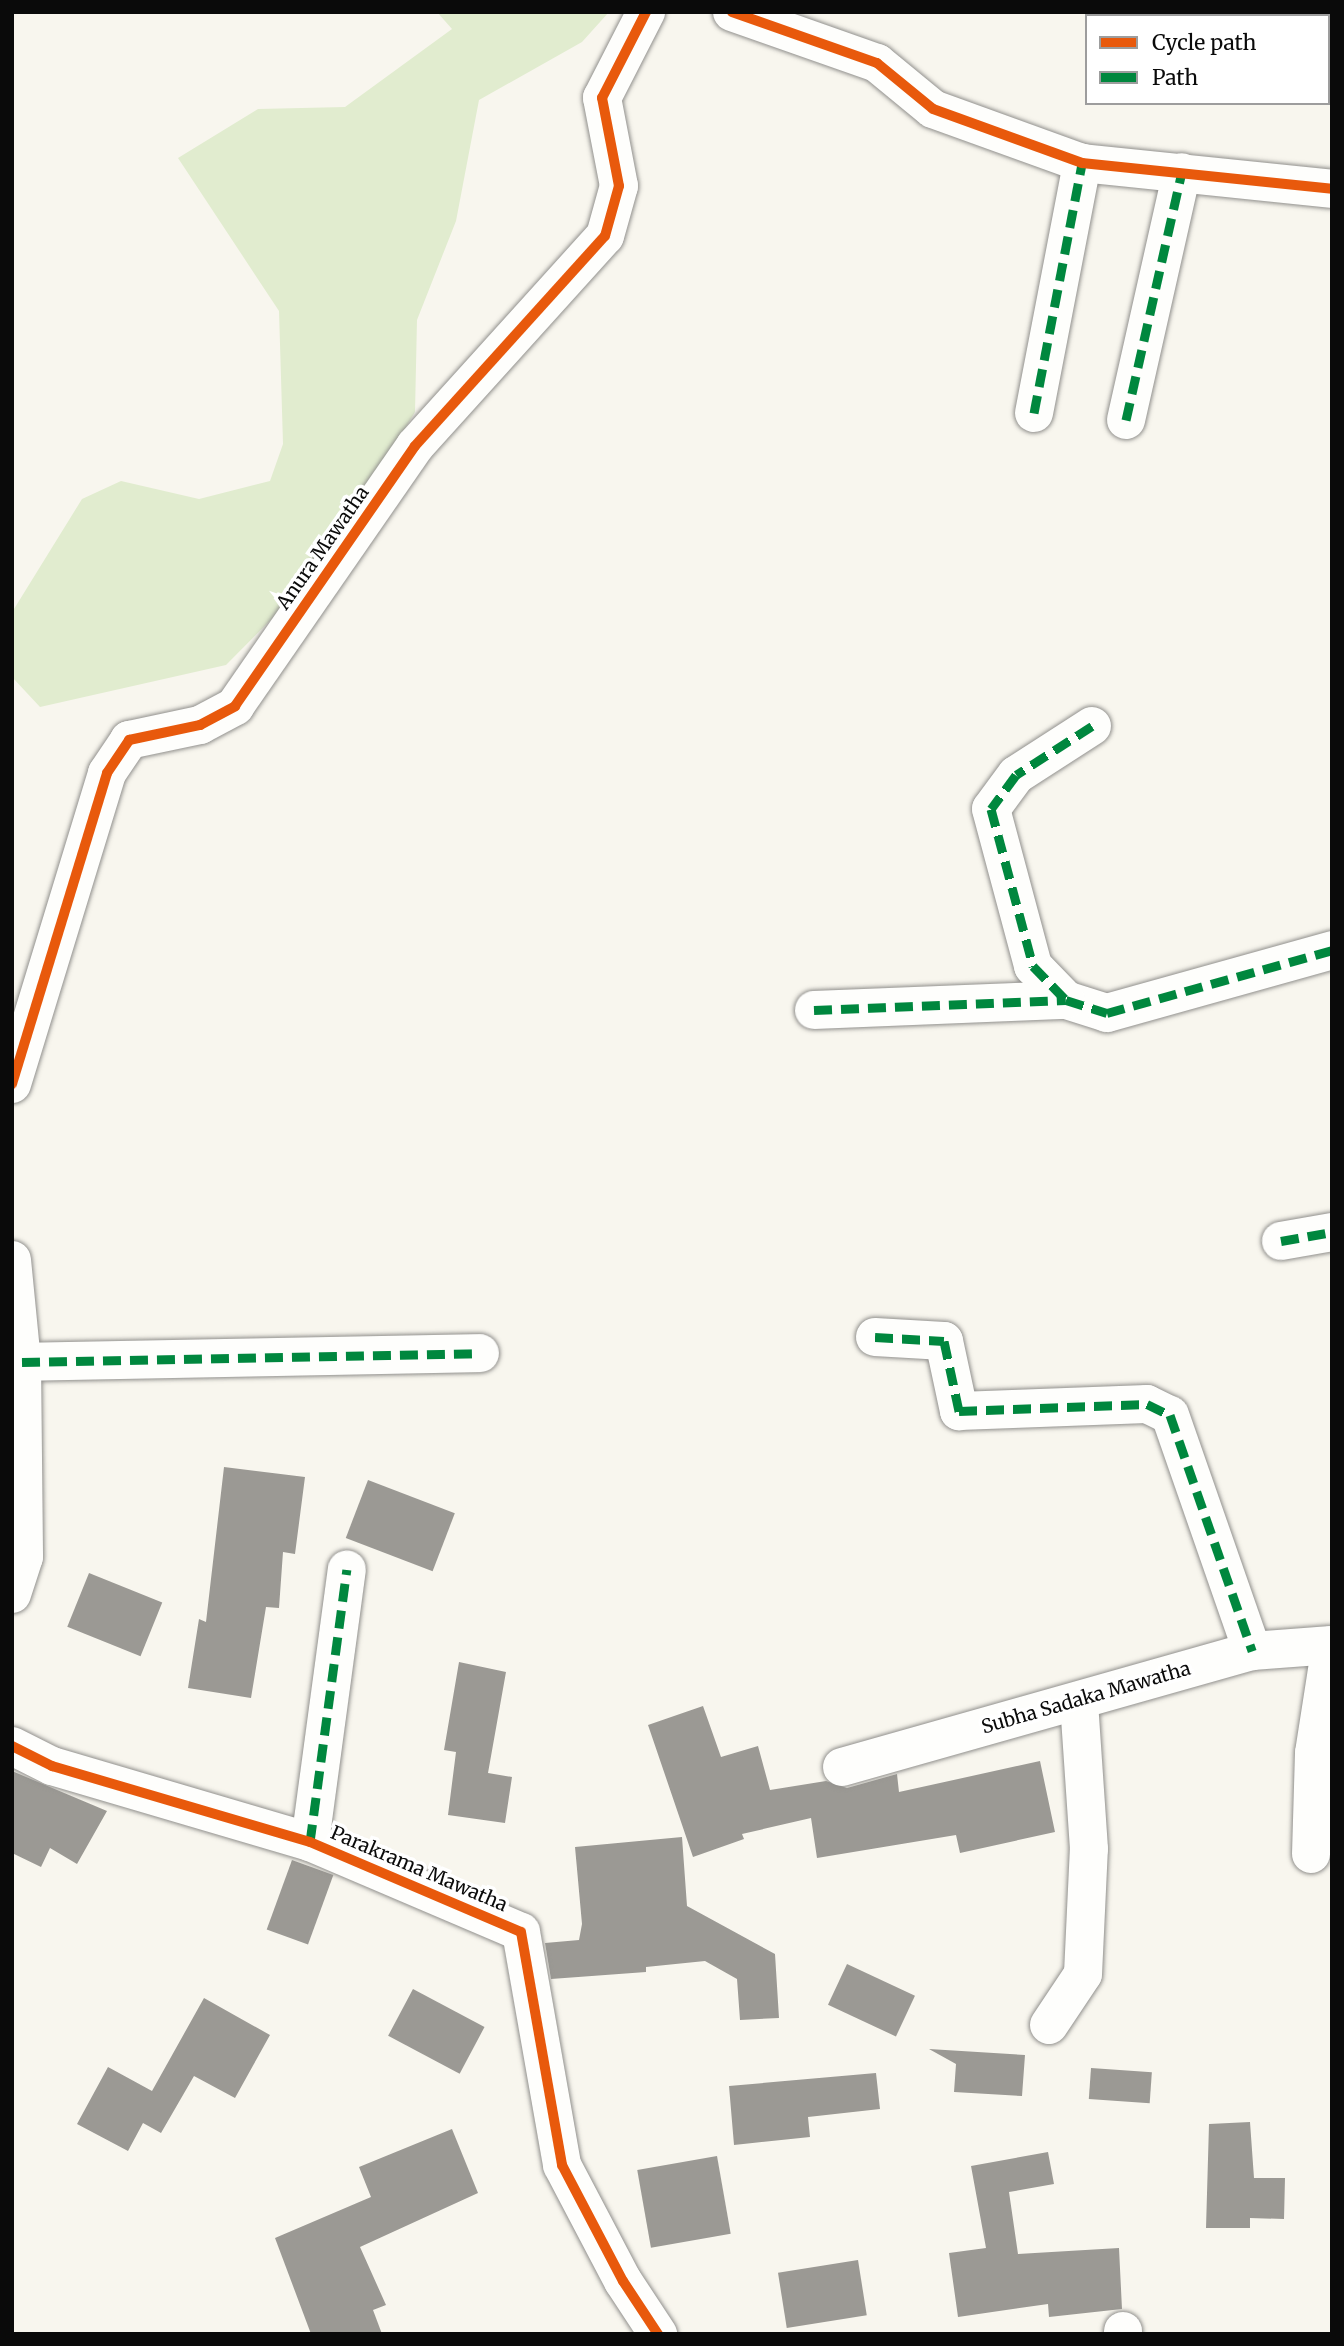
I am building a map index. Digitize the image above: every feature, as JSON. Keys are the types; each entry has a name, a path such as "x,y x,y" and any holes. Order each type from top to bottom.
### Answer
{"street":[{"name":"Anura Mawatha","path":"12,1084 107,773 129,740 200,725 234,706 415,446 605,236 619,186 602,98 646,12"},
{"path":"732,12 877,63 933,109 1082,163 1332,189"},
{"path":"1034,413 1082,163"},
{"path":"1126,420 1182,172"},
{"path":"1066,1000 1033,966 991,809 1016,775 1092,726"},
{"path":"814,1010 1066,1000 1107,1013 1332,950"},
{"path":"1280,1241 1332,1231"},
{"path":"12,1260 22,1362 24,1557 12,1594"},
{"path":"875,1337 944,1341 959,1411 1147,1404 1170,1415 1252,1651"},
{"path":"22,1362 480,1353"},
{"path":"310,1842 347,1570"},
{"path":"1311,1854 1314,1753 1332,1645"},
{"name":"Subha Sadaka Mawatha","path":"842,1767 1252,1651 1332,1645"},
{"path":"1049,2025 1083,1975 1088,1849 1079,1701"},
{"name":"Parakrama Mawatha","path":"12,1746 52,1766 310,1842 521,1932 562,2165 623,2281 658,2334"}],"green space":[{"path":"437,12 609,12 582,42 479,100 456,221 417,320 415,412 317,573 226,665 40,707 12,677 14,609 82,499 121,481 199,499 270,481 283,444 279,311 178,158 258,109 345,107 452,29"}],"building":[{"path":"224,1467 305,1477 295,1554 283,1552 279,1608 266,1607 251,1698 188,1688 199,1619 206,1622"},
{"path":"368,1480 455,1513 433,1571 346,1538"},
{"path":"89,1573 162,1603 141,1656 67,1627"},
{"path":"459,1662 506,1672 488,1773 512,1777 505,1823 448,1815 456,1752 444,1750"},
{"path":"703,1706 721,1757 758,1746 770,1790 826,1781 847,1788 897,1774 899,1792 1040,1761 1055,1832 960,1853 956,1835 817,1858 811,1818 742,1834 744,1839 693,1857 648,1725"},
{"path":"12,1771 107,1811 77,1864 50,1848 41,1867 12,1853"},
{"path":"682,1837 687,1906 775,1954 779,2018 740,2020 737,1979 705,1961 646,1967 646,1972 551,1979 545,1943 579,1940 582,1924 575,1847"},
{"path":"292,1860 333,1875 308,1945 267,1930"},
{"path":"847,1964 915,1996 896,2036 828,2005"},
{"path":"413,1989 485,2027 460,2074 388,2036"},
{"path":"204,1998 270,2035 235,2098 194,2076 161,2133 143,2123 128,2151 77,2124 108,2067 152,2091"},
{"path":"929,2049 1025,2055 1022,2096 954,2092 956,2064"},
{"path":"1091,2068 1152,2072 1150,2103 1089,2099"},
{"path":"876,2073 880,2109 808,2117 810,2137 734,2145 729,2086"},
{"path":"1250,2122 1254,2178 1285,2178 1284,2219 1250,2218 1250,2228 1206,2228 1209,2124"},
{"path":"452,2129 478,2193 360,2247 386,2305 373,2310 382,2334 311,2334 275,2238 371,2197 359,2167"},
{"path":"1048,2152 1054,2184 1009,2192 1018,2254 1119,2248 1122,2309 1049,2317 1048,2304 958,2317 949,2253 986,2248 971,2166"},
{"path":"717,2156 731,2234 651,2248 637,2170"},
{"path":"858,2260 867,2315 787,2328 778,2273"}],"marked path":[{"path":"1034,413 1082,163"},
{"path":"1126,420 1182,172"},
{"path":"1092,726 1016,775 991,809 1033,966 1066,1000 1107,1013 1332,950"},
{"path":"814,1010 1066,1000"},
{"path":"1281,1241 1332,1232"},
{"path":"875,1337 944,1341 959,1411 1147,1404 1170,1415 1252,1651"},
{"path":"22,1362 480,1353"},
{"path":"310,1842 347,1570"}],"cycle path":[{"path":"12,1084 107,773 129,740 200,725 235,706 415,446 605,236 619,186 602,98 646,12"},
{"path":"732,12 877,63 933,109 1082,163 1332,189"},
{"path":"12,1746 52,1766 310,1842 521,1932 562,2165 623,2281 658,2334"}]}
